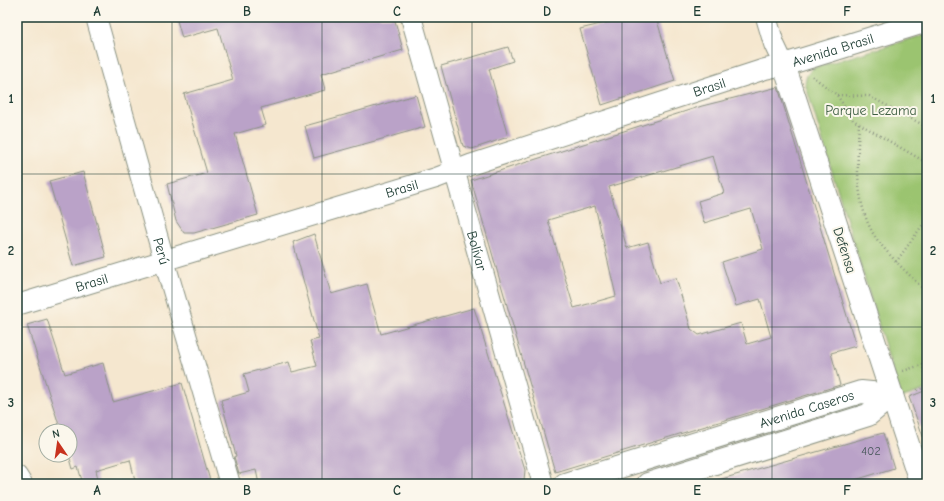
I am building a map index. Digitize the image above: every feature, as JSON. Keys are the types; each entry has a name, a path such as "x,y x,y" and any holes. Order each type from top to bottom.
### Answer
{"main road":[{"name":"Avenida Brasil","path":"793,63 927,21"},
{"name":"Defensa","path":"793,63 889,386 921,484"},
{"name":"Avenida Caseros","path":"565,484 861,392 889,386"},
{"name":"Avenida Caseros","path":"648,484 868,415 889,386"}],"street":[{"name":"Perú","path":"96,17 164,260 230,484"},
{"name":"Bolívar","path":"411,17 543,484"},
{"name":"Defensa","path":"766,17 774,44 793,63"},
{"name":"Brasil","path":"17,306 436,178 765,69 793,63"},
{"path":"17,476 22,484"}],"path":[{"path":"793,63 810,70 813,77 837,95 853,120 927,163"},
{"path":"837,95 869,96 927,127"},
{"path":"859,124 859,194 870,228 878,241 896,262 927,292"},
{"path":"896,262 927,219"},
{"path":"889,386 927,362"},
{"path":"922,364 927,379"},
{"path":"917,390 927,387"}],"green space":[{"name":"Parque Lezama","path":"927,34 927,389 901,398 805,83 807,75 813,68"}],"building":[{"path":"176,17 394,17 403,50 321,74 325,90 261,108 266,125 235,134 258,215 194,233 184,233 176,221 167,184 207,173 184,94 233,80 218,28 182,38"},
{"path":"630,17 656,17 675,81 602,105 580,29"},
{"path":"508,47 513,61 489,69 508,137 472,149 463,146 441,66"},
{"path":"778,87 856,346 831,353 840,385 555,472 471,180 702,106","holes":["713,156 724,193 698,201 704,223 751,209 763,249 722,262 736,306 760,299 771,337 747,344 741,323 699,335 691,329 676,278 660,283 648,242 627,248 609,187","595,206 616,296 574,308 548,220"]},
{"path":"416,95 425,127 314,158 305,126"},
{"path":"83,172 106,257 73,266 49,181"},
{"path":"314,234 331,294 367,284 381,334 474,308 525,470 524,480 520,484 259,484 256,470 239,474 234,457 236,456 221,400 249,392 244,374 289,362 292,372 317,366 310,341 319,339 293,242"},
{"path":"47,319 65,374 103,363 113,402 182,383 211,484 136,484 130,460 96,470 99,484 83,484 78,467 73,469 71,463 78,463 78,423 58,423 27,325"},
{"path":"927,390 927,442 925,442 909,397"},
{"path":"883,433 894,468 842,484 719,484 718,480"}]}
